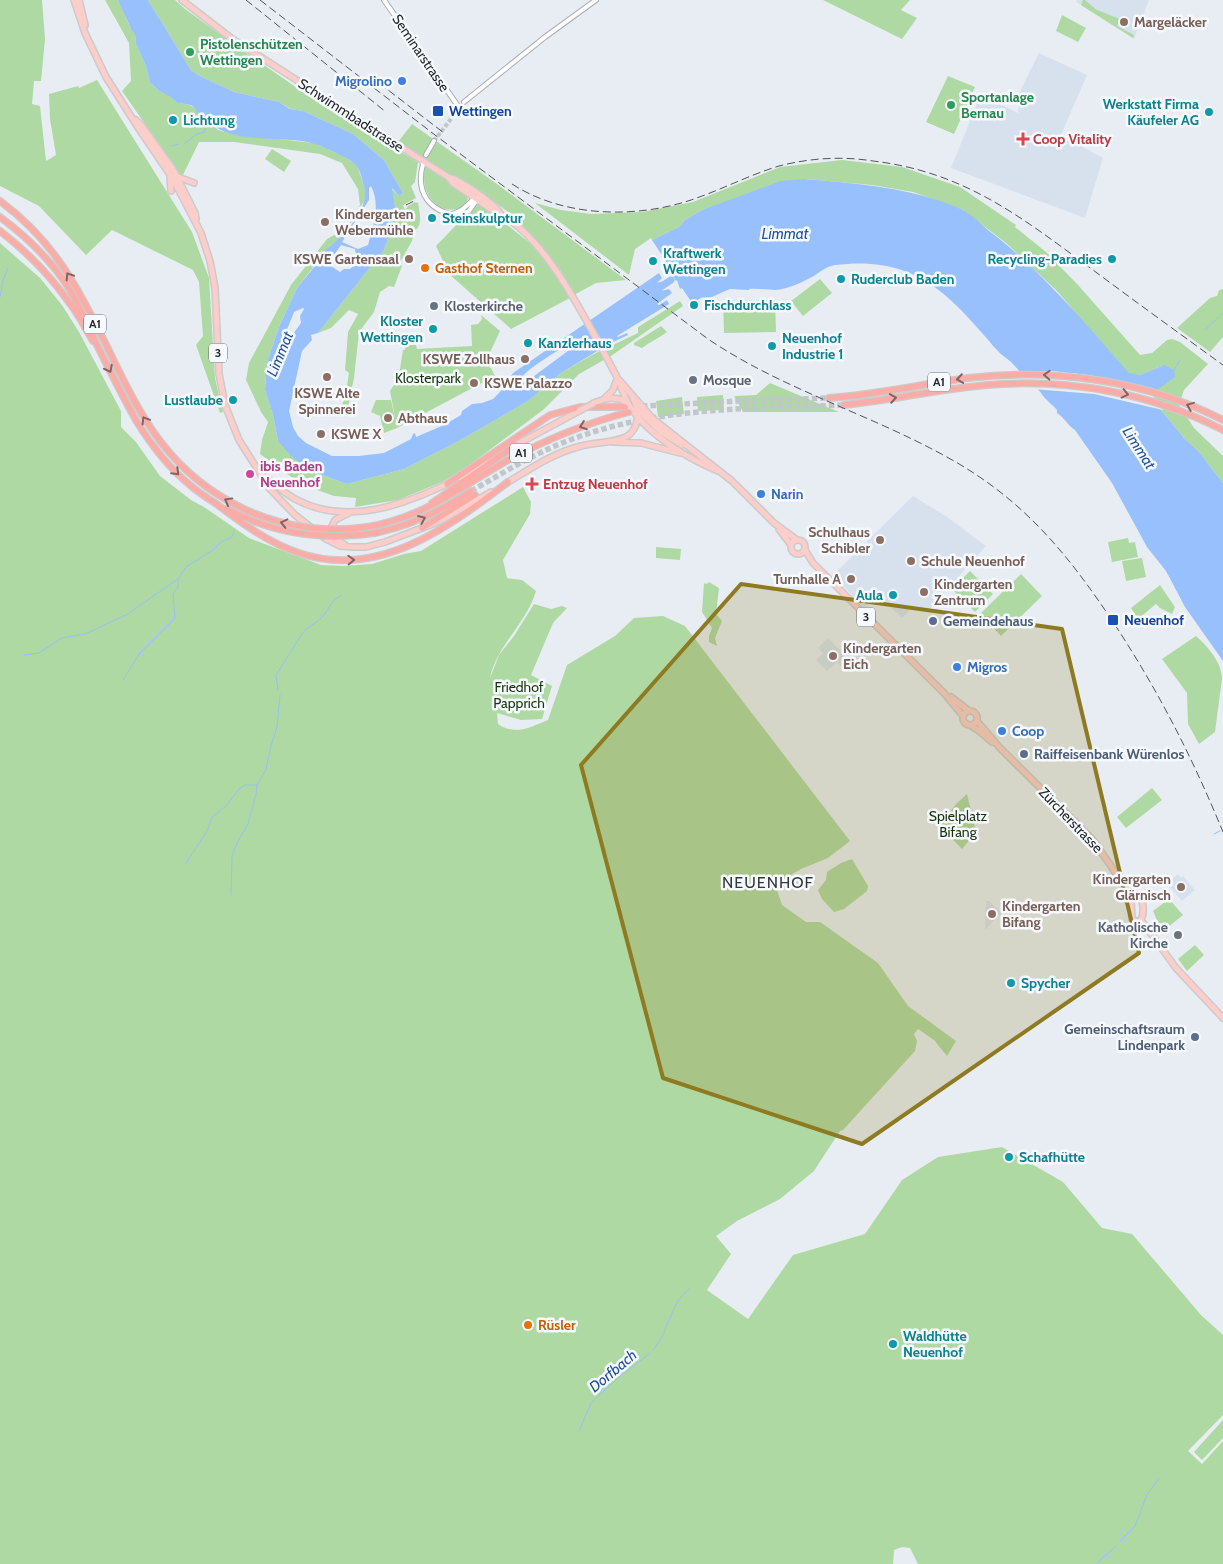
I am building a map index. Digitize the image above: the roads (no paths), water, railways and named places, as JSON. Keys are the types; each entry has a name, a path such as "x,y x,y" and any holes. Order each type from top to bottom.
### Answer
{"highway":[{"name":"A1","path":"0,201 33,230 64,268 80,295 134,401 167,452 187,473 223,499 274,521 303,527 343,529 392,522 420,512 447,498 498,466 538,445 627,407"},
{"name":"A1","path":"0,216 29,241 57,272 80,307 99,349 133,414 155,448 182,478 217,505 256,522 282,530 312,535 343,536 399,527 423,518 473,493 422,528"},
{"name":"A1","path":"0,231 25,251 50,277 72,306 99,349"},
{"name":"A1","path":"829,398 968,378 1050,375 1115,383 1193,406 1223,420"},
{"name":"A1","path":"844,405 973,386 1017,383 1045,384 1084,387 1128,395 1199,418 1223,430"},
{"path":"447,484 535,424 556,413 580,407 627,407"},
{"path":"420,512 516,445"},
{"path":"217,505 259,533 287,548 316,558 337,561 361,560 385,555 413,544 452,522 508,482"}],"main road":[{"name":"3","path":"74,0 85,33 106,77 170,174 180,186"},
{"name":"3","path":"78,0 90,42"},
{"name":"Schwimmbadstrasse","path":"182,0 231,38 448,177 455,179 484,204 502,215"},
{"name":"3","path":"134,118 142,126 178,177 209,255 218,309 220,374 225,405 239,440 265,483 274,493 312,529 333,543 348,547 375,545 422,528 455,514 552,456 579,446 628,436 634,428 638,417 633,398"},
{"path":"170,174 171,191"},
{"path":"178,177 194,183"},
{"name":"Schwimmbadstrasse","path":"448,177 468,194 498,210 527,236 556,270 617,378"},
{"name":"3","path":"617,378 657,423 732,481 774,523 792,545"},
{"path":"604,399 613,390 617,378"},
{"path":"617,378 627,407 656,434 688,455"},
{"name":"3","path":"260,472 286,493 303,502 329,510 352,512 373,510 397,504 447,484 594,403 604,399 617,398 627,407 637,410 661,432 689,448"},
{"name":"3","path":"600,442 644,444 688,455 718,471"},
{"path":"348,547 334,538 331,528 335,520 352,512"},
{"name":"3","path":"774,523 796,540"},
{"path":"796,540 804,542 805,550 799,554 793,552 792,545 796,540"},
{"name":"3","path":"805,550 813,563"},
{"name":"3","path":"799,554 813,563 944,693 963,716"},
{"name":"3","path":"944,693 969,710"},
{"path":"969,710 976,713 977,720 970,725 964,723 963,716 969,710"},
{"name":"Zürcherstrasse","path":"977,720 1000,748 1092,839 1112,866 1132,899 1138,898 1142,901 1143,917 1141,920"},
{"name":"Zürcherstrasse","path":"970,725 1000,748"},
{"path":"1132,899 1132,919 1136,922 1141,920 1176,968 1223,1018"}],"street":[{"name":"Seminarstrasse","path":"384,0 458,106"},
{"path":"464,102 545,37 596,0"},
{"path":"426,155 434,141"},
{"path":"422,164 420,183 424,195 437,209 451,215 461,216 475,205 478,198"},
{"path":"468,194 468,205"},
{"path":"451,215 463,210 478,198"},
{"path":"475,205 484,204"}],"water":[{"name":"Limmat","path":"118,0 148,0 191,70 234,92 279,102 290,109 303,111 353,134 384,160 403,193 399,196 392,188 395,207 394,221 384,250 318,333 311,335 312,340 302,351 289,411 293,427 298,436 306,443 332,456 359,456 384,453 411,439 415,433 416,437 444,425 461,415 462,411 472,404 493,399 513,373 659,273 662,278 657,283 664,281 667,286 661,291 669,289 672,293 657,304 659,305 667,300 669,304 617,336 627,333 628,335 609,344 561,373 528,401 459,441 404,469 347,484 311,471 291,456 278,441 273,415 265,390 267,362 279,327 297,288 315,266 324,251 346,231 359,214 365,195 360,172 356,165 349,160 315,144 303,141 246,137 220,130 211,123 208,125 207,123 203,124 193,106 177,103 150,83 146,66 136,44 135,34","holes":["371,186 374,193 376,208 374,223 368,245 358,249 342,242 369,200 369,188","341,245 355,249 356,255 363,257 350,269 344,269 340,272 328,264","304,309 300,316 301,323 291,337 290,347 282,353 278,352 294,312","578,339 581,340 526,382 521,383 519,381 529,370"]},
{"name":"Limmat","path":"805,179 904,191 961,209 1008,246 1045,280 1129,373 1140,375 1164,365 1174,370 1175,377 1153,393 1152,399 1184,438 1199,452 1223,483 1223,661 1185,607 1166,571 1147,547 1112,483 1075,430 963,312 928,283 909,273 888,266 863,263 835,265 827,267 801,283 784,289 730,289 705,300 703,297 692,303 682,288 680,289 677,280 667,268 669,266 652,240 679,227 685,220 702,210 781,181"}],"waterway":[{"path":"185,143 197,134 204,132 208,124"},
{"path":"172,146 178,144"},
{"path":"0,297 3,280 8,268"},
{"name":"Limmat","path":"659,288 671,280"},
{"path":"1206,329 1223,313"},
{"path":"1174,370 1180,360"},
{"path":"24,655 39,653 62,638 85,634 126,615 178,579 186,567 213,550 221,542 232,537 234,531"},
{"path":"123,680 140,653 175,618 173,594 178,587 178,579"},
{"path":"278,690 276,675 302,634 320,619 332,603 341,595"},
{"path":"231,895 232,856 248,824 257,785 266,769 277,727 280,695"},
{"path":"186,863 205,835 212,817 227,805 239,789 245,785 257,785"},
{"name":"Dorfbach","path":"1214,834 1220,831"},
{"name":"Dorfbach","path":"653,1350 663,1335 673,1310 689,1289"},
{"name":"Dorfbach","path":"579,1431 591,1403 619,1377 649,1354"},
{"path":"1120,1541 1135,1526 1147,1495 1159,1478"},
{"path":"1096,1564 1116,1546"}],"tunnel":[{"path":"434,141 464,102"},
{"path":"625,407 829,398"},
{"path":"471,491 550,448 597,431 631,422 666,416 737,409 844,405"}],"railway":[{"path":"246,0 386,112"},
{"path":"260,0 435,135 708,339 736,357 795,387 945,456 973,472 998,490 1042,530 1062,553 1081,576 1117,628 1175,727 1223,832"},
{"path":"379,83 444,133"},
{"path":"512,184 532,195 576,209 599,212 623,212 669,206 691,200 779,166 802,161 850,159 906,167 936,175 964,186 1016,215 1223,365"},
{"path":"406,205 416,200"}],"place":[{"name":"Margeläcker","path":"1124,22"},
{"name":"Pistolenschützen Wettingen","path":"190,52"},
{"name":"Migrolino","path":"402,81"},
{"name":"Sportanlage Bernau","path":"951,105"},
{"name":"Wettingen","path":"438,111"},
{"name":"Werkstatt Firma Käufeler AG","path":"1209,112"},
{"name":"Lichtung","path":"173,120"},
{"name":"Coop Vitality","path":"1023,139"},
{"name":"Steinskulptur","path":"432,218"},
{"name":"Kindergarten Webermühle","path":"325,222"},
{"name":"KSWE Gartensaal","path":"409,259"},
{"name":"Recycling-Paradies","path":"1112,259"},
{"name":"Kraftwerk Wettingen","path":"653,261"},
{"name":"Gasthof Sternen","path":"425,268"},
{"name":"Ruderclub Baden","path":"841,279"},
{"name":"Fischdurchlass","path":"694,305"},
{"name":"Klosterkirche","path":"434,306"},
{"name":"Kloster Wettingen","path":"433,329"},
{"name":"Kanzlerhaus","path":"528,343"},
{"name":"Neuenhof Industrie 1","path":"772,346"},
{"name":"KSWE Zollhaus","path":"525,359"},
{"name":"KSWE Alte Spinnerei","path":"327,377"},
{"name":"Mosque","path":"693,380"},
{"name":"KSWE Palazzo","path":"474,383"},
{"name":"Lustlaube","path":"233,400"},
{"name":"Abthaus","path":"388,418"},
{"name":"KSWE X","path":"321,434"},
{"name":"ibis Baden Neuenhof","path":"250,474"},
{"name":"Entzug Neuenhof","path":"532,484"},
{"name":"Narin","path":"761,494"},
{"name":"Schulhaus Schibler","path":"880,540"},
{"name":"Schule Neuenhof","path":"911,561"},
{"name":"Turnhalle A","path":"851,579"},
{"name":"Kindergarten Zentrum","path":"924,592"},
{"name":"Aula","path":"893,595"},
{"name":"Neuenhof","path":"1113,620"},
{"name":"Gemeindehaus","path":"933,621"},
{"name":"Kindergarten Eich","path":"833,656"},
{"name":"Migros","path":"957,667"},
{"name":"Coop","path":"1002,731"},
{"name":"Raiffeisenbank Würenlos","path":"1024,754"},
{"name":"Kindergarten Glärnisch","path":"1181,887"},
{"name":"Kindergarten Bifang","path":"992,914"},
{"name":"Katholische Kirche","path":"1178,935"},
{"name":"Spycher","path":"1011,983"},
{"name":"Gemeinschaftsraum Lindenpark","path":"1195,1037"},
{"name":"Schafhütte","path":"1009,1157"},
{"name":"Rüsler","path":"528,1325"},
{"name":"Waldhütte Neuenhof","path":"893,1344"}],"district":[{"name":"NEUENHOF","path":"768,882"}],"park label":[{"name":"Klosterpark","path":"428,378"},
{"name":"Friedhof Papprich","path":"519,696"},
{"name":"Spielplatz Bifang","path":"958,824"}]}
